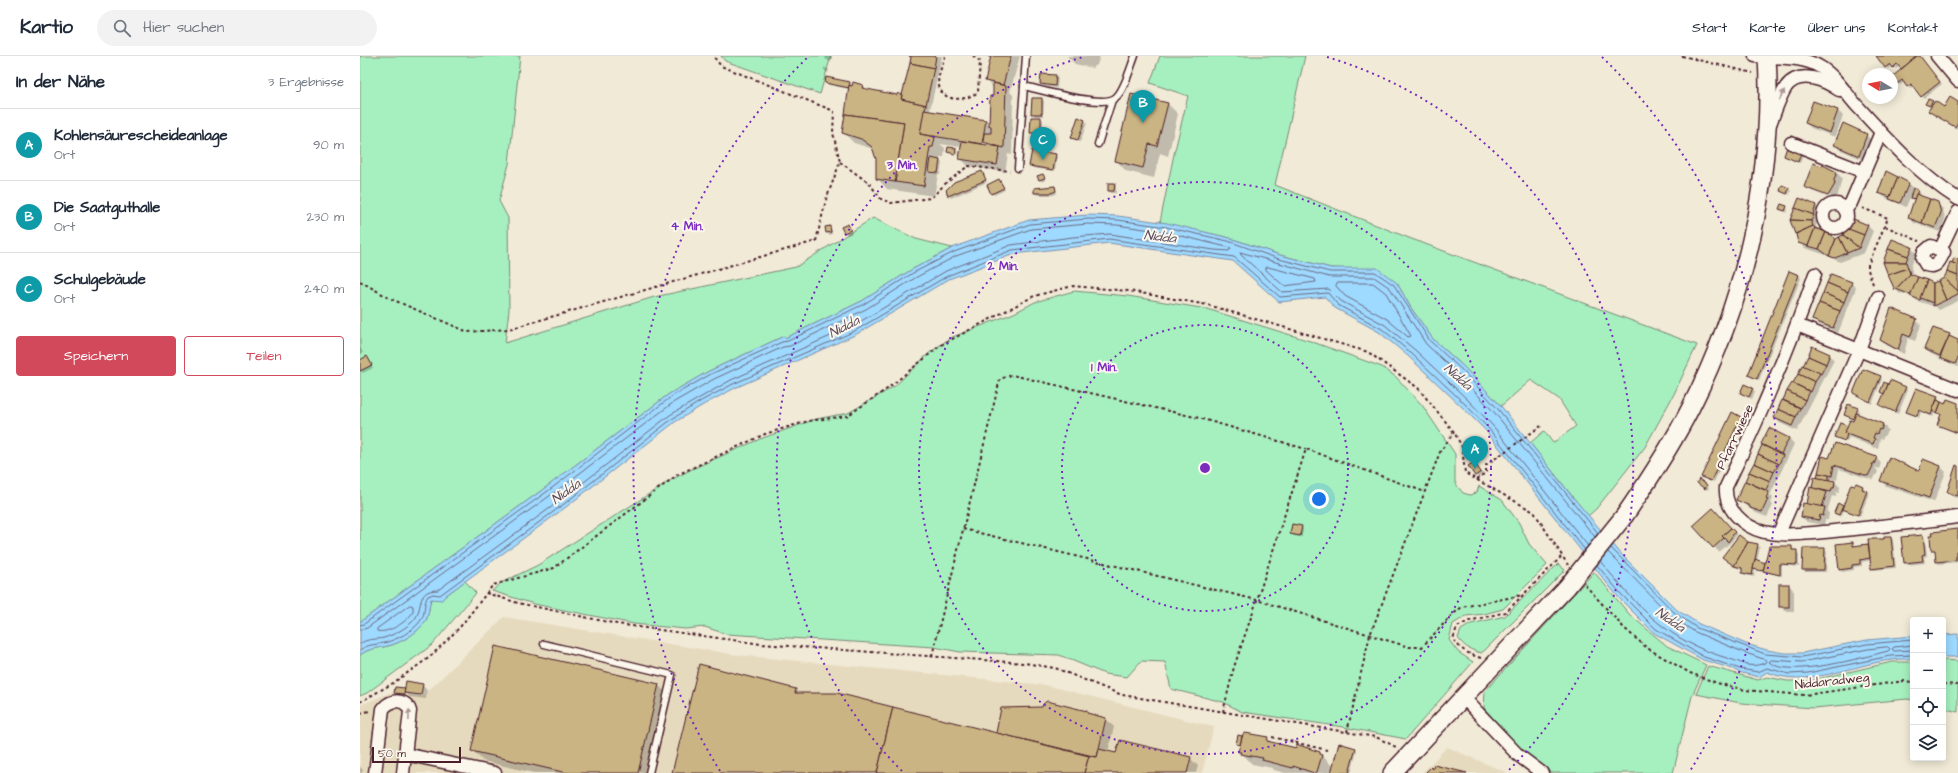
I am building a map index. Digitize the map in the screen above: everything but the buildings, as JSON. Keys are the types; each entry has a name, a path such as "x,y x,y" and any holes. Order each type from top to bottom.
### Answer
{"main road":[{"path":"1399,761 1574,583 1625,515 1676,436 1691,407 1716,350 1739,284 1753,230 1760,195 1767,131 1763,56"}],"street":[{"path":"1763,56 1806,62 1821,67 1834,79 1849,98 1881,132 1935,184 1958,199"},
{"path":"1938,56 1958,81"},
{"path":"1767,131 1782,93 1794,80 1810,78 1820,80 1832,85 1849,98"},
{"path":"1848,206 1881,132"},
{"path":"1791,143 1864,172"},
{"path":"1936,248 1958,212"},
{"name":"Pfarrwiese","path":"1815,274 1797,325 1764,407 1726,487 1730,507 1745,523 1760,530 1779,533 1815,532 1958,517"},
{"path":"1779,533 1859,350 1878,297"},
{"path":"1797,325 1958,390"},
{"path":"1463,697 1518,755 1542,773"},
{"path":"375,773 383,709 391,702 404,703 409,707 410,711 403,773"},
{"path":"405,754 495,773"}],"lane":[{"path":"1018,168 1026,56"},
{"path":"1024,86 1085,100 1112,100 1117,97 1122,88 1135,56"},
{"path":"1098,144 1112,100"},
{"path":"544,644 672,675 649,773"}],"path":[{"path":"360,281 389,298 468,332 509,329 816,241 826,200 840,162 833,133 834,111 721,66 713,56"},
{"path":"945,56 938,85 941,93 948,97 964,100 972,97 978,92 980,61 973,56"},
{"path":"1682,56 1754,73 1754,80"},
{"path":"840,162 869,183 881,199 891,203 931,198 945,184 968,166 1012,171 1018,168"},
{"path":"1848,206 1888,218 1868,265 1868,270 1878,297"},
{"path":"1885,226 1936,248"},
{"path":"360,702 393,683 430,657 460,627 493,585 554,568 677,475 765,434 808,421 847,416 887,390 941,345 1034,296 1073,286 1130,291 1208,305 1368,352 1418,388 1454,432 1462,447 1465,474 1534,512 1561,556 1571,568"},
{"path":"932,656 1000,379 1012,375 1199,418 1306,450 1425,492"},
{"path":"1477,480 1486,472 1486,466 1540,426"},
{"path":"1347,732 1370,635 1440,452 1454,432"},
{"path":"1222,712 1234,667 1306,450"},
{"path":"963,529 1257,600 1410,647 1422,647 1451,616 1462,608 1523,594"},
{"path":"1481,658 1469,654 1459,647 1453,639 1457,627 1469,621 1506,612 1561,556"},
{"name":"Niddaradweg","path":"1574,583 1647,648 1690,673 1717,683 1745,690 1804,695 1904,681 1910,682"},
{"path":"486,593 518,603 617,624 761,644 1024,663 1055,668 1122,695 1376,737 1399,761"},
{"path":"1946,684 1958,686"},
{"path":"1272,737 1327,750"}],"shaded area":[{"path":"504,617 737,655 1045,685 1214,727 1202,773 360,773 360,705 390,693 422,697"},
{"path":"1447,747 1508,773 1422,773"}],"green space":[{"path":"360,56 520,56 509,164 499,201 508,218 509,310 505,343 654,297 796,267 873,218 916,239 952,248 911,270 862,301 785,338 784,336 709,371 669,394 549,485 360,622"},
{"path":"721,56 831,56 820,94 725,61"},
{"path":"1160,56 1305,56 1275,185 1409,238 1697,345 1674,394 1645,447 1596,509 1588,516 1530,443 1544,431 1553,443 1576,426 1559,399 1531,380 1501,406 1464,367 1433,339 1411,308 1397,283 1352,269 1331,268 1280,255 1230,238 1160,222 1188,96 1150,83"},
{"path":"1074,291 1128,296 1207,309 1310,341 1382,367 1396,377 1422,405 1455,454 1455,482 1463,493 1470,495 1477,492 1479,486 1502,500 1519,523 1529,544 1547,565 1503,609 1484,614 1466,616 1453,624 1449,640 1458,652 1473,662 1406,739 1343,727 1242,712 1223,702 1171,689 1165,662 1141,661 1127,677 1105,674 1059,655 960,652 934,647 726,634 705,627 685,629 634,624 534,604 492,591 501,583 538,565 671,480 692,469 760,439 816,419 848,413 895,386 928,354 950,338 1014,313 1035,302"},
{"path":"1558,564 1565,570 1485,650 1481,653 1474,651 1460,641 1458,638 1461,630 1471,624 1505,616"},
{"path":"1594,572 1630,615 1667,646 1706,665 1692,696 1673,773 1552,773 1543,768 1525,753 1484,708 1485,691"},
{"path":"465,581 476,593 432,645 367,693 360,696 360,655 371,650 395,644 414,633 420,628 427,618 431,599 445,596"},
{"path":"1946,660 1958,661 1958,712 1946,709"},
{"path":"1892,662 1910,662 1910,700 1814,708 1741,703 1696,694 1708,666 1758,680 1767,677 1787,681 1809,681"}],"water":[{"name":"Nidda","path":"1088,215 1118,216 1167,223 1230,238 1280,255 1331,268 1377,268 1397,283 1411,308 1433,339 1464,367 1501,406 1571,495 1623,556 1677,610 1699,624 1746,644 1784,653 1802,653 1867,640 1910,636 1910,659 1891,660 1829,674 1798,678 1782,677 1767,672 1759,677 1738,672 1733,669 1703,660 1654,633 1618,597 1486,431 1408,356 1379,332 1335,308 1325,297 1279,302 1233,261 1109,243 1014,254 949,279 855,335 735,388 703,405 675,422 566,507 445,596 442,600 431,599 427,618 420,628 414,633 395,644 371,650 360,655 360,622 549,485 669,394 709,371 784,336 785,338 862,301 911,270 952,248 1029,220"},
{"path":"1958,634 1958,657 1946,657 1946,635"}],"place":[{"name":"Die Saatguthalle","path":"1143,123"},
{"name":"Schulgebäude","path":"1043,160"},
{"name":"Kohlensäurescheideanlage","path":"1475,469"}]}
